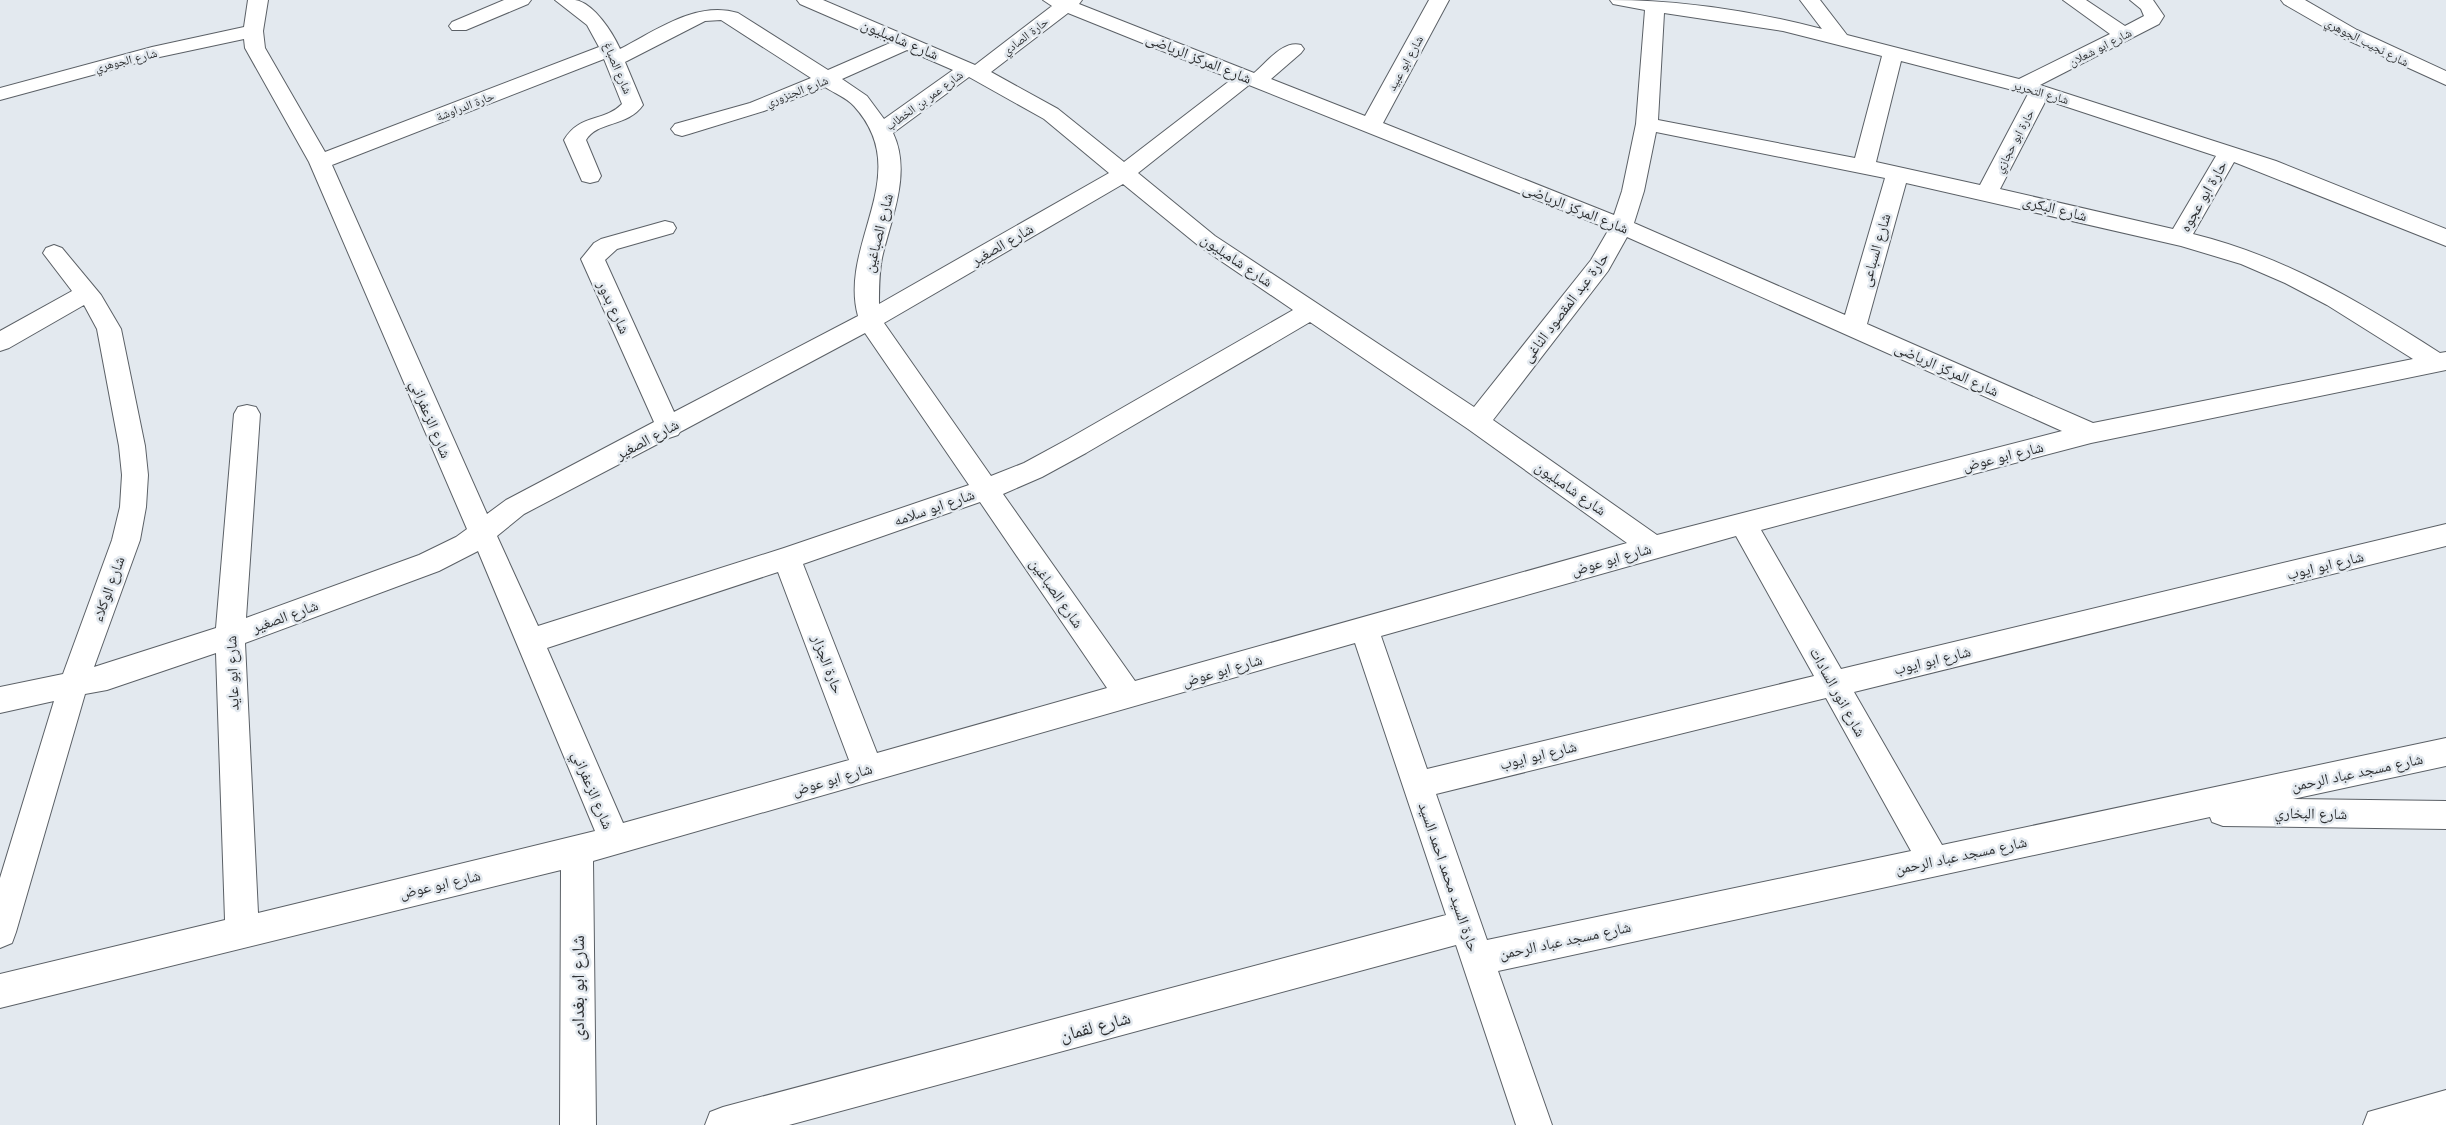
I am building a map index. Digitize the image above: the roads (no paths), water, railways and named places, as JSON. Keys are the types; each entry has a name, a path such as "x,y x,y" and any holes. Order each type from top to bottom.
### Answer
{"street":[{"name":"شارع الزعفراني","path":"258,0 253,31 255,48 320,162 482,535 530,640 615,840"},
{"path":"459,26 521,0"},
{"name":"شارع الصباغ","path":"565,0 580,9 594,21 604,35 633,105 619,117 587,126 577,135 575,140 590,176"},
{"name":"شارع ابو عبيد","path":"1370,127 1439,0"},
{"name":"شارع التحرير","path":"1620,0 1654,5 1705,7 1840,38 2031,89 2229,153 2356,201 2446,238"},
{"path":"1810,0 1840,38"},
{"path":"2074,0 2125,35"},
{"name":"شارع ابو شعلان","path":"2031,89 2125,35 2154,16 2149,6 2140,0"},
{"name":"شارع نجيب الجوهري","path":"2291,0 2350,34 2446,80"},
{"name":"شارع شامبليون","path":"816,1 972,71 1051,114 1207,241 1477,422 1653,546"},
{"name":"شارع المركز الرياضى","path":"1064,2 1370,127 1622,226 2091,433"},
{"name":"حارة الصادي","path":"972,71 1064,2"},
{"name":"حارة عبد المقصود الناغى","path":"1477,422 1600,265 1622,226 1633,191 1646,124 1654,5"},
{"name":"شارع الصباغين","path":"611,55 700,16 722,14 731,17 860,100 876,119 881,130 890,164 889,190 866,273 865,296 870,320 878,337 1129,696"},
{"name":"شارع الجوهري","path":"0,94 152,53 253,31"},
{"name":"شارع الجنزوري","path":"682,128 757,107 828,79 907,42"},
{"name":"شارع الصغير","path":"0,700 107,677 230,636 429,563 482,535 515,507 669,428 870,320 1123,174 1294,49"},
{"path":"1864,166 1893,52"},
{"name":"حارة الدراوشة","path":"320,162 611,55"},
{"name":"شارع عمر بن الخطاب","path":"881,130 972,71"},
{"name":"حارة ابو حجازي","path":"1988,192 2031,89"},
{"name":"شارع البكرى","path":"1646,124 1988,192 2178,239 2269,266 2313,285 2442,362"},
{"name":"حارة ابو عجوه","path":"2178,239 2229,153"},
{"name":"شارع السباعى","path":"1854,327 1897,174"},
{"name":"شارع بدور","path":"665,228 609,244 602,248 593,259 669,428"},
{"name":"شارع الوكلاء","path":"0,932 72,686 126,540 133,507 135,475 132,446 108,329 75,276 54,254"},
{"path":"0,342 87,294"},
{"name":"شارع ابو سلامه","path":"530,640 787,558 985,490 1033,470 1310,310"},
{"name":"شارع ابو عوض","path":"0,991 577,851 1653,546 2091,433 2442,362"},
{"name":"شارع ابو عايد","path":"242,931 230,636 247,414"},
{"name":"شارع انور السادات","path":"1743,523 1933,860"},
{"name":"شارع ابو ايوب","path":"1418,785 2446,535"},
{"name":"حارة الجزار","path":"787,558 868,769"},
{"name":"حارة السيد محمد احمد السيد","path":"1364,629 1534,1125"},
{"name":"شارع مسجد عباد الرحمن","path":"1476,959 2446,752"},
{"name":"شارع البخاري","path":"2176,811 2446,815"},
{"name":"شارع ابو بغدادى","path":"577,851 578,1125"},
{"name":"شارع لقمان","path":"723,1125 1466,926"},
{"path":"2381,1125 2446,1108"}]}
